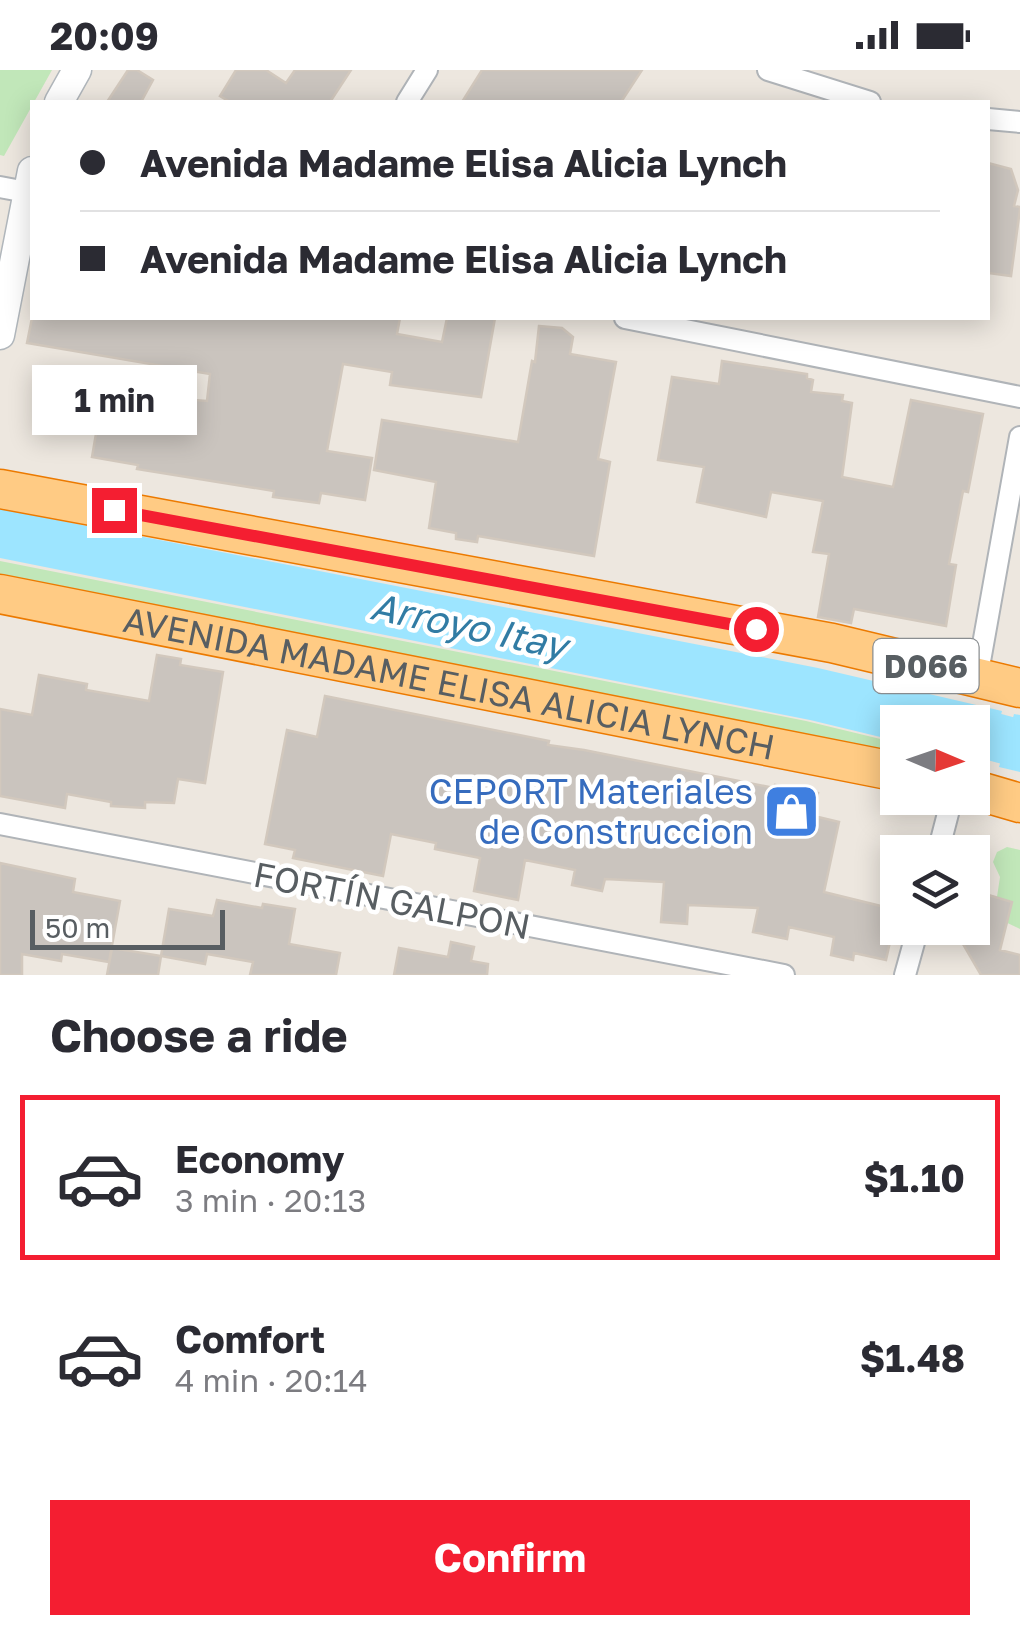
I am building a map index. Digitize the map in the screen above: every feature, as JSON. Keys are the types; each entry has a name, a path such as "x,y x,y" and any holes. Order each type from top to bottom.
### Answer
{"highway":[{"name":"D066","path":"0,489 832,643 1020,688"},
{"name":"AVENIDA MADAME ELISA ALICIA LYNCH","path":"0,594 880,768"},
{"path":"990,794 1020,802"}],"street":[{"path":"60,100 77,70"},
{"path":"408,100 427,70"},
{"path":"768,70 864,100"},
{"path":"990,118 1020,122"},
{"path":"0,335 23,186"},
{"path":"635,320 1020,396"},
{"path":"977,678 1020,437"},
{"name":"FORTÍN GALPON","path":"0,824 784,975"},
{"path":"906,975 914,945"}],"green space":[{"path":"0,70 52,70 35,100 30,100 30,109 4,156 0,155"},
{"path":"0,561 806,721 880,739 880,755 0,576"},
{"path":"1007,847 1020,850 1020,929 999,919 995,910 1000,877 993,862 997,852"}],"water":[{"path":"0,509 818,668 976,705 880,705 880,737 0,558"},
{"path":"990,708 1002,711 990,756"},
{"path":"1014,714 1020,715 1020,772 999,767 1001,760 990,756 1002,759"}],"building":[{"path":"128,70 137,70 153,80 142,100 108,100"},
{"path":"236,70 266,70 286,83 295,70 351,70 331,100 227,100 220,96"},
{"path":"482,70 642,70 622,100 463,100"},
{"path":"990,164 1011,169 1018,190 1014,206 1020,209 1011,276 990,273"},
{"path":"32,320 400,320 397,334 442,342 447,320 495,320 481,397 390,385 392,372 343,364 327,451 372,458 365,500 321,493 319,503 273,497 274,491 137,469 138,465 92,457 103,393 207,401 210,374 27,343"},
{"path":"539,326 562,328 573,337 570,354 616,362 598,459 610,462 594,556 478,536 477,542 456,539 456,533 429,528 436,482 374,470 382,420 518,442"},
{"path":"722,361 807,374 813,380 811,392 843,395 842,401 852,403 842,477 893,487 911,400 983,414 949,564 956,565 946,626 854,609 851,623 818,617 829,554 813,552 823,501 771,492 766,517 697,502 704,467 658,460 672,377 719,384"},
{"path":"157,655 181,659 180,665 223,672 205,783 178,779 174,803 145,802 145,808 111,806 111,802 67,794 65,808 0,796 0,709 32,715 39,675 87,684 86,690 149,701"},
{"path":"325,696 549,741 548,745 818,793 814,816 839,822 824,892 880,906 880,945 889,945 886,960 854,953 853,960 831,955 834,937 789,927 787,939 753,932 758,908 688,905 687,924 661,922 664,882 605,879 602,891 572,885 575,870 525,860 518,900 474,891 480,858 435,849 436,843 391,834 383,876 293,858 295,850 265,844 287,730 317,737"},
{"path":"0,863 75,879 73,892 120,901 109,962 62,954 61,961 22,954 22,975 0,975"},
{"path":"990,895 1012,902 1000,950 1020,955 1020,975 981,975 964,945 990,945"},
{"path":"217,900 295,909 289,944 340,953 336,975 250,975 253,962 207,954 205,964 161,956 169,909 213,916"},
{"path":"451,942 474,947 471,961 488,964 487,975 394,975 399,948 448,957"},
{"path":"112,948 161,956 158,975 107,975"}],"waterway":[{"name":"Arroyo Itay","path":"990,736 1020,744"}],"place":[{"name":"CEPORT Materiales de Construccion","path":"792,811"}],"route":[{"path":"114,510 756,629"}]}
